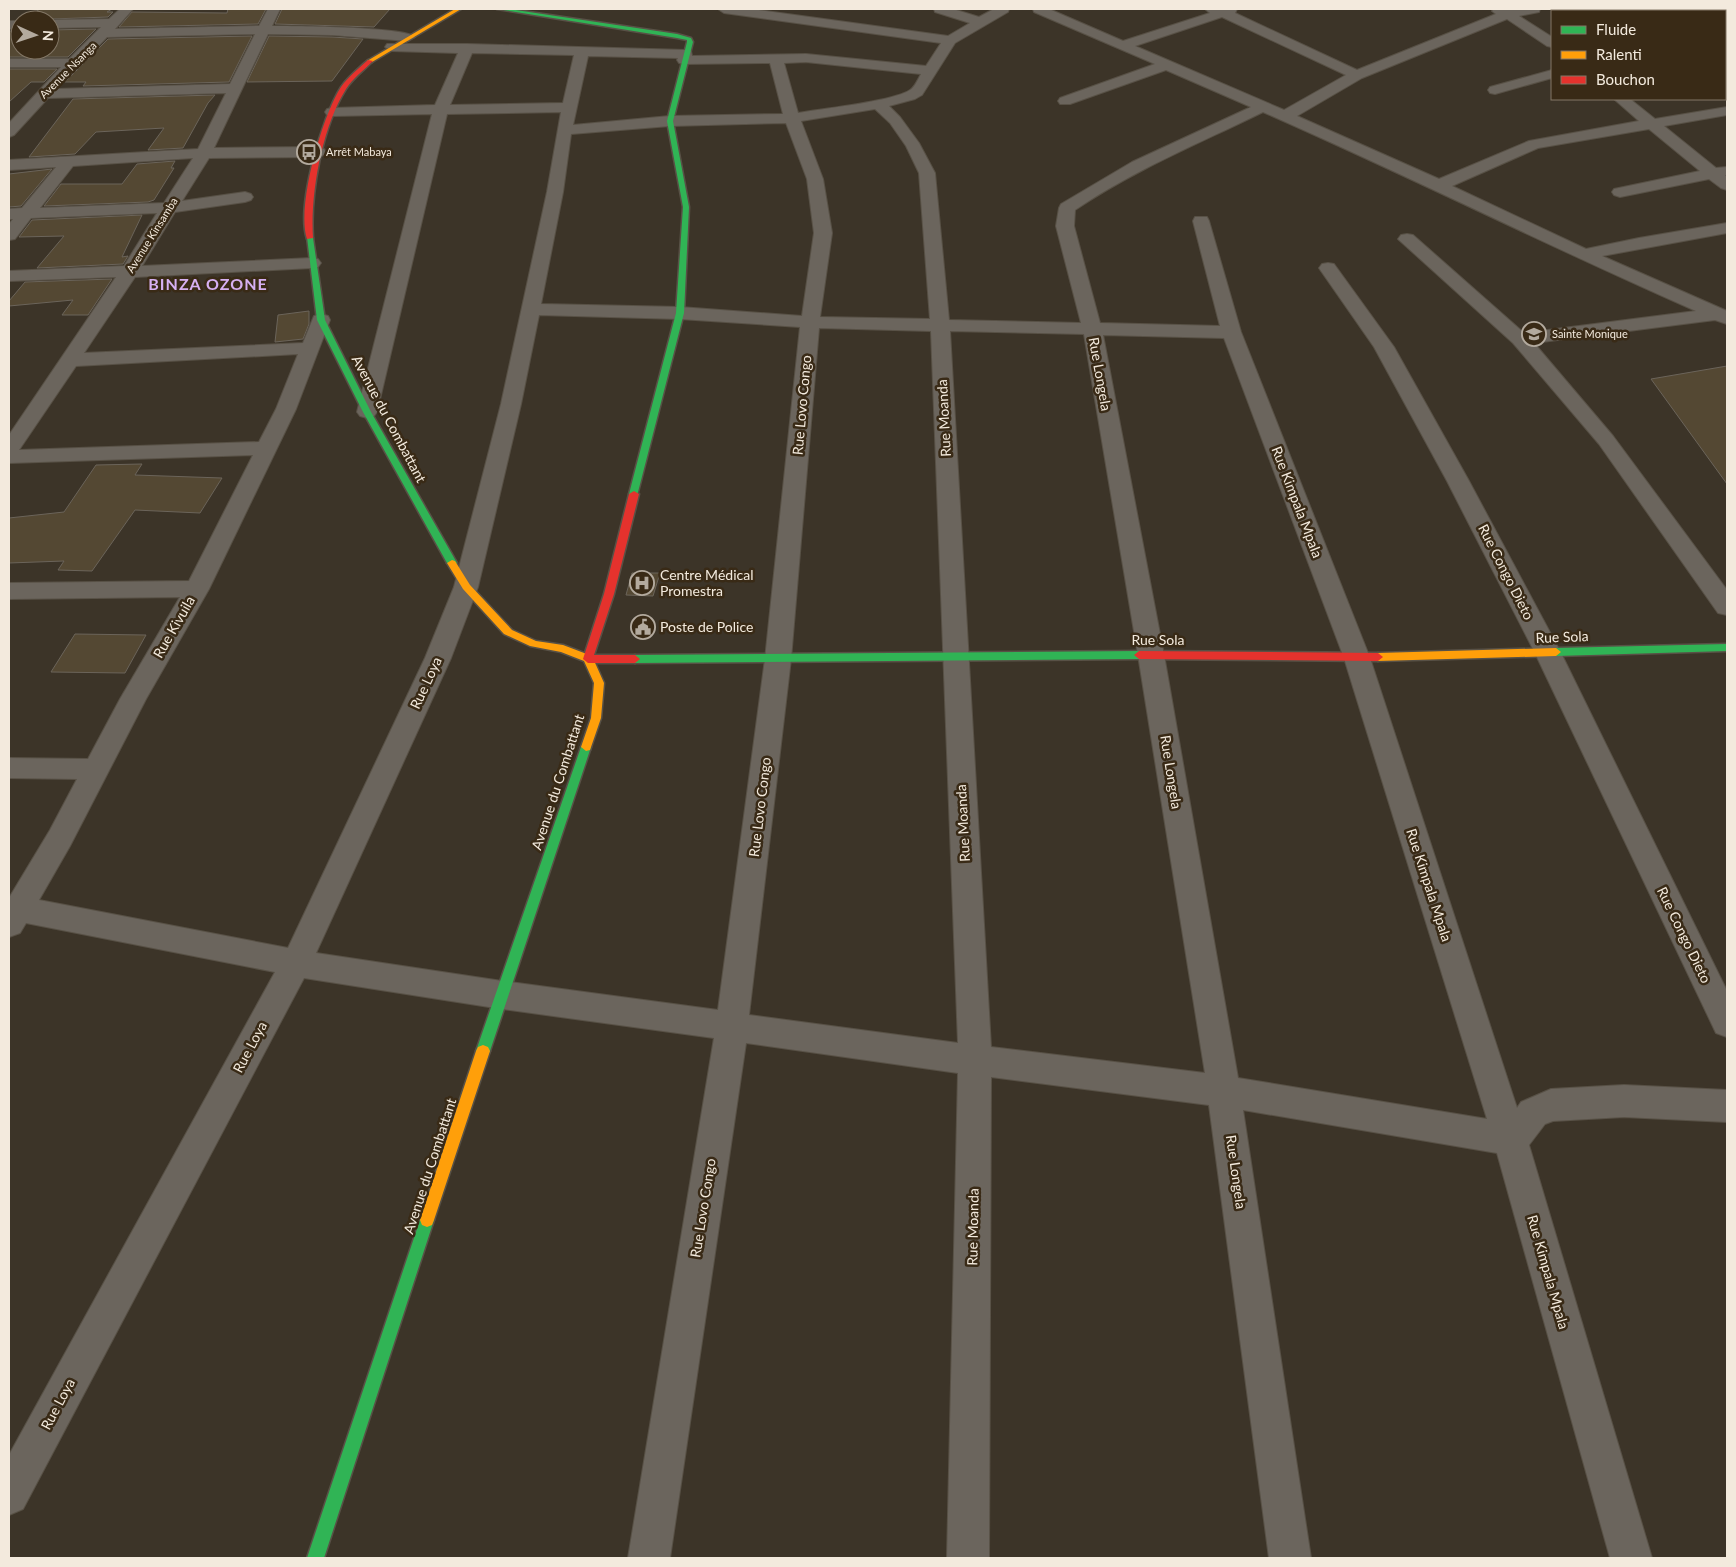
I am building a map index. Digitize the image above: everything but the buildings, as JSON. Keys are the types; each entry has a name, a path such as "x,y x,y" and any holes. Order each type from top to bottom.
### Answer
{"street":[{"name":"Avenue Nsanga","path":"9,132 127,9"},
{"name":"Avenue Kinsamba","path":"9,450 150,241 204,153 274,9"},
{"name":"Avenue du Combattant","path":"315,1558 596,718 599,683 588,659 563,649 534,644 508,632 466,587 413,497 367,412 321,320 306,224 318,152 332,112 344,88 359,71 392,46 458,9"},
{"path":"500,9 684,37 690,42 670,121 686,207 680,313 609,594 588,659"},
{"path":"724,9 950,40"},
{"path":"940,9 981,22"},
{"path":"564,130 670,121 792,118 878,104 910,96 917,92 950,40 1002,9"},
{"path":"1039,9 1377,156 1584,255 1724,315"},
{"path":"1490,9 1508,14 1551,42"},
{"path":"1273,111 1508,14 1534,9"},
{"path":"1121,46 1224,10 1357,75"},
{"path":"60,25 109,28 333,31 408,37"},
{"path":"392,46 685,57 820,59 930,71"},
{"path":"367,412 441,109 467,48"},
{"name":"Rue Loya","path":"9,1496 296,963 438,658 466,587 511,404 555,192 564,130 582,52"},
{"name":"Rue Lovo Congo","path":"649,1558 732,1026 778,659 810,322 823,233 814,180 792,118 776,59"},
{"path":"9,62 74,63"},
{"path":"1066,101 1166,65"},
{"path":"1495,90 1551,74"},
{"path":"44,94 236,88"},
{"path":"1622,100 1719,172 1727,185"},
{"name":"Rue Moanda","path":"878,104 895,120 914,146 926,173 940,325 975,1060 968,1558"},
{"path":"17,106 33,106"},
{"path":"332,112 570,107"},
{"name":"Rue Longela","path":"1273,111 1180,144 1087,194 1068,208 1065,226 1092,328 1151,655 1224,1091 1290,1558"},
{"path":"1437,186 1534,144 1727,111"},
{"path":"9,164 204,153 318,152"},
{"path":"9,235 68,162"},
{"path":"1620,192 1719,172"},
{"path":"9,214 169,208 245,197"},
{"name":"Rue Kimpala Mpala","path":"1201,221 1231,332 1357,658 1510,1139 1631,1558"},
{"path":"1584,255 1648,241 1727,228"},
{"path":"1407,238 1520,338 1606,440 1727,606"},
{"path":"9,276 129,272 312,262"},
{"name":"Rue Congo Dieto","path":"1328,268 1384,347 1458,481 1548,652 1727,1023"},
{"path":"532,310 680,313 810,322 1231,332"},
{"path":"1520,338 1724,315"},
{"name":"Rue Kivuila","path":"14,917 60,838 95,769 196,590 286,409 321,320"},
{"path":"69,360 310,348"},
{"path":"9,457 267,448"},
{"path":"9,590 196,590"},
{"name":"Rue Sola","path":"588,659 1151,655 1357,658 1727,647"},
{"path":"9,768 95,769"},
{"path":"14,917 502,995 975,1060 1224,1091 1510,1139 1519,1132 1533,1113 1551,1105 1624,1101 1727,1106"}],"traffic: fast":[{"path":"500,9 677,36 689,39 690,42 670,121 686,207 680,313 634,494"},
{"path":"309,238 321,320 367,412 452,563"},
{"path":"1556,652 1727,647"},
{"path":"635,659 1139,655"},
{"path":"483,1051 586,747"},
{"path":"315,1558 427,1220"}],"traffic: slow":[{"path":"370,61 458,9"},
{"path":"452,563 466,587 508,632 534,644 563,649 588,659 599,683 596,718 586,747"},
{"path":"1378,657 1556,652"},
{"path":"427,1220 483,1051"}],"traffic: jam":[{"path":"309,238 309,203 312,183 328,122 343,89 370,61"},
{"path":"634,494 609,594 588,659 635,659"},
{"path":"1139,655 1378,657"}],"place":[{"name":"Arrêt Mabaya","path":"309,152"},
{"name":"Sainte Monique","path":"1534,334"},
{"name":"Centre Médical Promestra","path":"642,583"},
{"name":"Poste de Police","path":"643,627"}],"district":[{"name":"BINZA OZONE","path":"208,284"}]}
